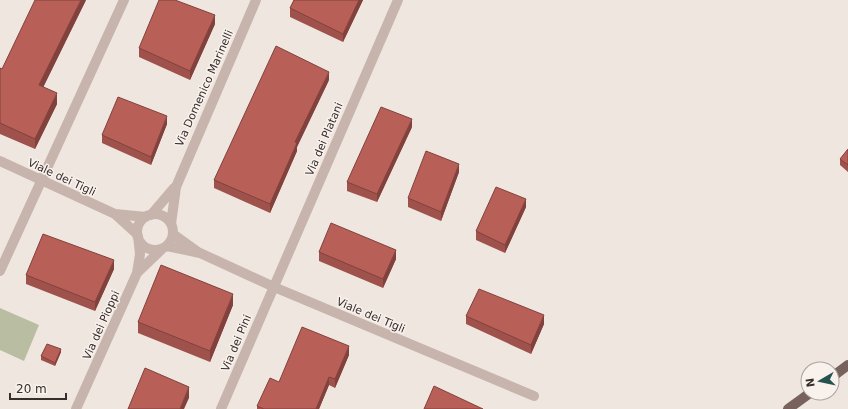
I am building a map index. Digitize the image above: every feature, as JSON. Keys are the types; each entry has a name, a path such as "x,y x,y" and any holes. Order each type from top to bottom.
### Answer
{"main road":[{"path":"788,409 800,400"}],"street":[{"path":"0,271 124,0"},
{"name":"Via Domenico Marinelli","path":"171,224 176,187 256,0"},
{"name":"Via dei Platani","path":"274,287 398,0"},
{"name":"Viale dei Tigli","path":"0,161 115,214 138,235 140,242 148,249 164,248 200,254"},
{"name":"Via Domenico Marinelli","path":"149,216 176,187"},
{"name":"Viale dei Tigli","path":"115,214 163,216 171,224"},
{"path":"138,235 139,225 149,216"},
{"path":"164,248 172,240 173,234 171,224"},
{"name":"Viale dei Tigli","path":"173,234 200,254 274,287 534,396"},
{"name":"Via dei Pioppi","path":"76,409 137,273 140,254 138,235"},
{"name":"Via dei Pioppi","path":"137,273 164,248"},
{"name":"Via dei Pini","path":"221,409 274,287"}],"green space":[{"path":"0,308 39,325 24,361 0,350"}],"building":[{"path":"35,0 81,0 39,85 57,93 35,139 0,123 0,68 2,69"},
{"path":"159,0 175,0 215,15 190,71 139,48"},
{"path":"294,0 359,0 343,34 290,8"},
{"path":"276,46 329,72 295,142 297,143 270,204 214,180"},
{"path":"118,97 167,116 151,157 102,135"},
{"path":"381,107 412,119 377,194 347,182"},
{"path":"848,149 848,165 840,159"},
{"path":"426,151 459,164 441,212 408,198"},
{"path":"496,187 526,199 505,245 476,231"},
{"path":"331,223 396,250 383,279 319,252"},
{"path":"43,234 114,260 95,302 26,275"},
{"path":"161,265 233,294 210,351 138,322"},
{"path":"479,289 544,315 531,345 466,316"},
{"path":"302,327 349,346 335,379 329,377 316,409 264,409 257,406 270,378 279,382"},
{"path":"47,344 61,349 55,363 41,356"},
{"path":"145,368 189,387 180,409 128,409"},
{"path":"434,386 483,409 424,409"}]}
